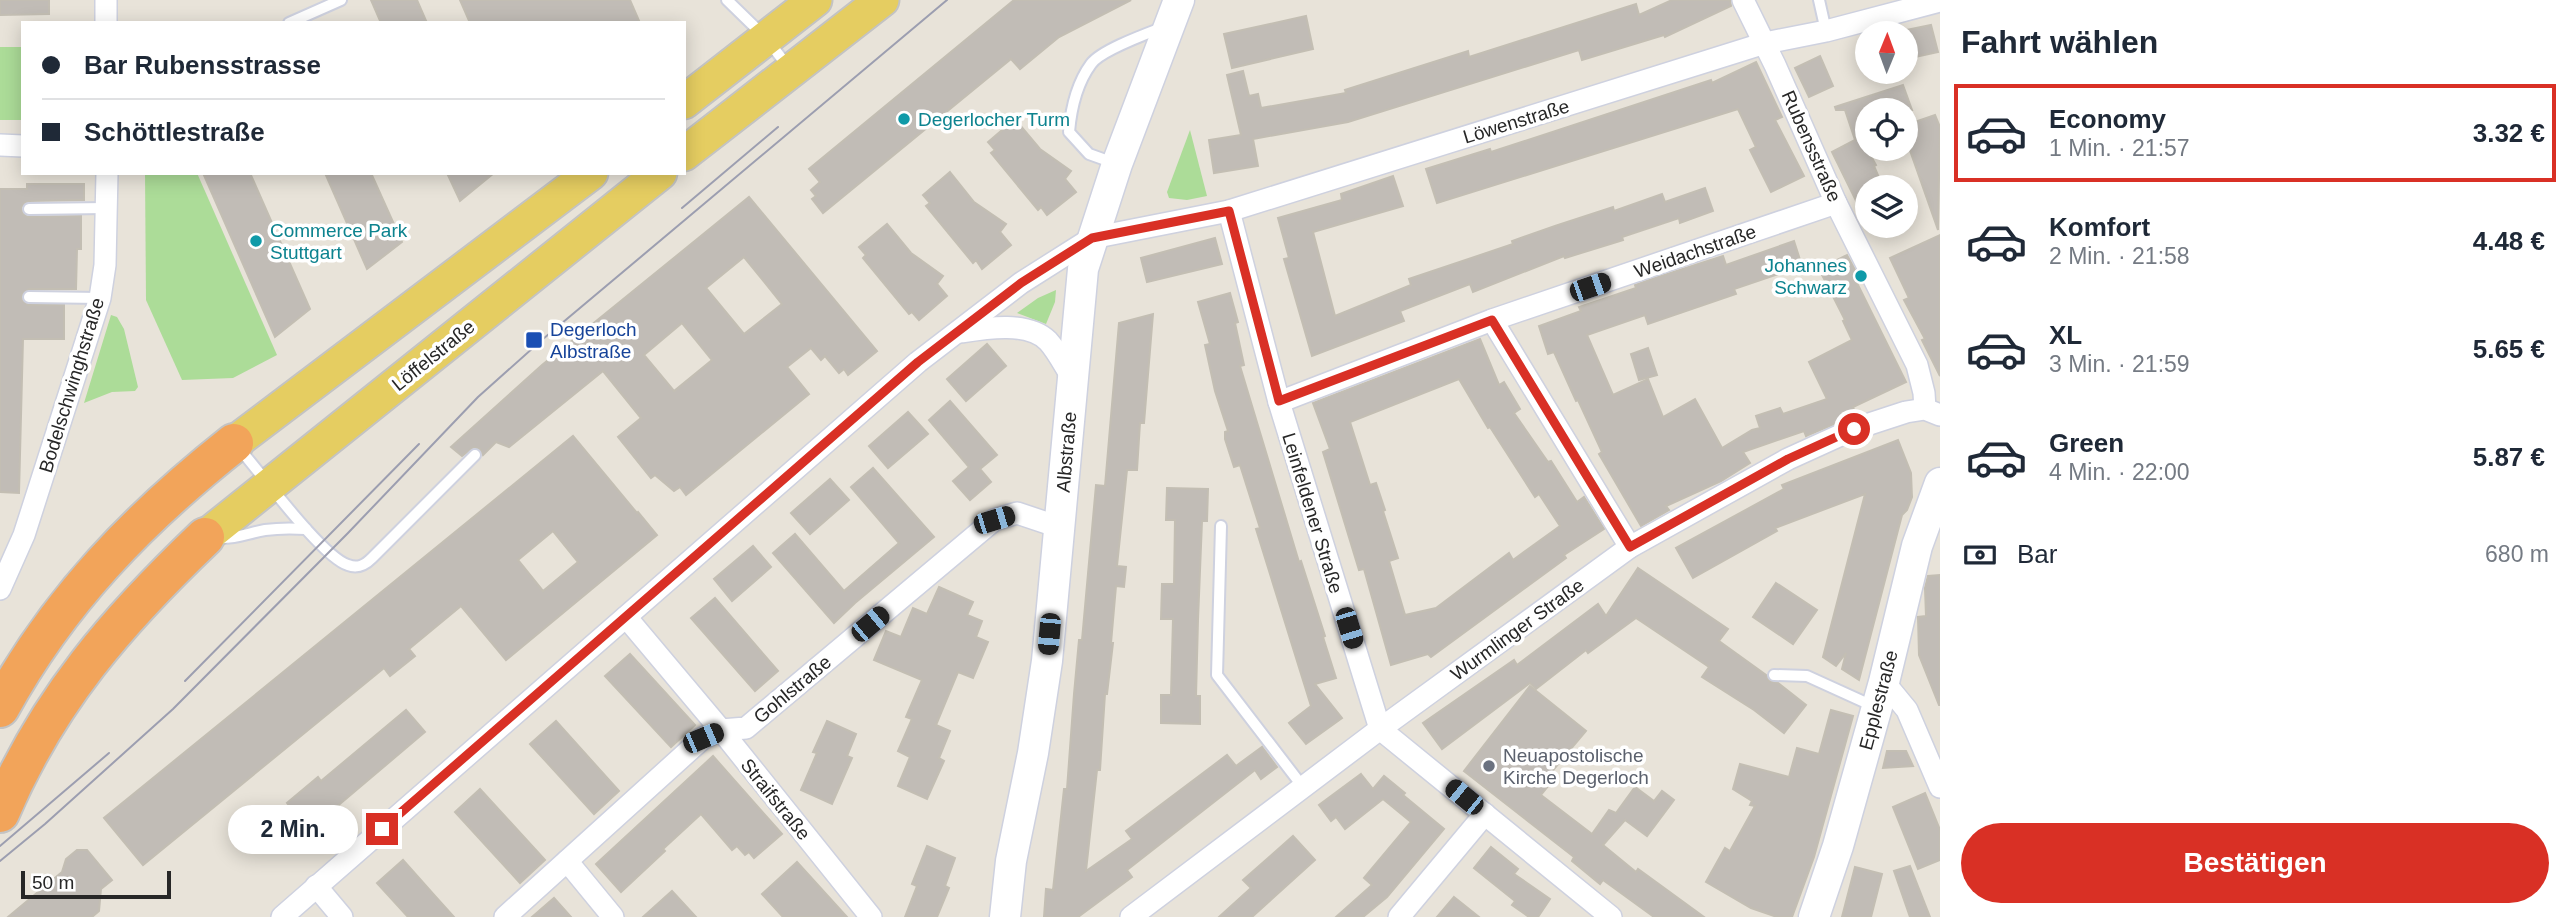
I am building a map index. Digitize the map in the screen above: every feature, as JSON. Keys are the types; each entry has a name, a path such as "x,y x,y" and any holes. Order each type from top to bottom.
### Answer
{"highway":[{"path":"0,708 45,634 82,586 156,507 234,443"},
{"path":"0,813 39,735 73,681 154,586 205,537"}],"main road":[{"path":"686,100 816,0"},
{"path":"686,152 882,0"},
{"path":"234,443 588,175"},
{"name":"Löffelstraße","path":"205,537 658,175"}],"street":[{"path":"106,0 106,21"},
{"name":"Rubensstraße","path":"1743,0 1836,203 1917,365 1932,412"},
{"name":"Löwenstraße","path":"1092,238 1229,211 1765,43 1826,31 1940,1"},
{"name":"Albstraße","path":"1005,917 1011,861 1033,753 1047,661 1083,269 1117,164 1174,12"},
{"path":"0,145 21,146"},
{"name":"Bodelschwinghstraße","path":"0,589 24,535 100,298 106,265 107,175"},
{"name":"Weidachstraße","path":"1279,401 1492,320 1836,203"},
{"name":"Leinfeldener Straße","path":"1229,211 1279,401 1380,729"},
{"path":"282,917 918,362 1021,283 1092,238"},
{"path":"1492,320 1630,547"},
{"path":"956,333 996,326 1034,332 1047,340 1073,379"},
{"name":"Wurmlinger Straße","path":"1131,917 1380,729 1630,547 1799,454 1854,429 1906,412 1932,412"},
{"name":"Epplestraße","path":"1815,916 1838,846 1880,695 1917,547 1940,483"},
{"name":"Gohlstraße","path":"505,917 703,738 721,730 746,728 994,520 1017,513 1059,527"},
{"name":"Straifstraße","path":"626,617 721,730 871,917"},
{"path":"1880,695 1907,710 1934,753 1940,787"},
{"path":"1380,729 1610,917"},
{"path":"1399,917 1485,814"},
{"path":"567,861 613,917"},
{"path":"316,886 342,917"}],"lane":[{"path":"294,21 341,0"},
{"path":"727,0 767,39 791,71"},
{"path":"1819,0 1826,31"},
{"path":"1117,164 1089,154 1069,132 1072,106 1091,63 1174,12"},
{"path":"29,209 106,208"},
{"path":"29,297 100,298"},
{"path":"234,443 306,529 339,562 351,567 364,565 475,455"},
{"path":"1221,526 1217,676 1303,787"},
{"path":"205,537 235,539 262,530 306,529"},
{"path":"1774,675 1807,676 1880,695"}],"green space":[{"path":"0,47 21,47 21,120 0,120"},
{"path":"1190,130 1207,196 1187,200 1169,198 1167,192"},
{"path":"145,175 198,175 277,355 233,378 182,380 146,300"},
{"path":"1056,290 1055,302 1046,324 1017,313 1038,298"},
{"path":"111,315 117,317 124,329 138,387 135,391 112,392 84,403"}],"building":[{"path":"0,0 49,0 49,14 0,15"},
{"path":"371,0 417,0 426,21 380,21"},
{"path":"460,0 630,0 639,21 469,21"},
{"name":"Degerlocher Turm","path":"1014,0 1131,0 1059,37 1020,69 1011,59 823,213 812,199 816,196 811,190 820,182 809,169"},
{"path":"1672,0 1730,0 1731,6 1665,37 1664,35 1582,60 1579,50 1348,122 1253,139 1258,166 1214,173 1209,140 1241,135 1227,75 1243,71 1249,96 1258,94 1261,108 1346,93 1345,90 1468,51 1469,57 1636,4 1639,15"},
{"path":"1306,16 1313,49 1232,68 1224,34"},
{"path":"1931,25 1938,52 1918,56 1918,28"},
{"path":"1820,56 1833,86 1809,97 1795,68"},
{"path":"1756,62 1782,117 1775,120 1804,176 1771,192 1750,150 1756,147 1738,109 1437,203 1426,169 1490,149 1491,152 1711,80 1712,83"},
{"path":"1903,85 1908,98 1863,98"},
{"path":"1855,101 1855,140 1845,110 1836,110 1835,107"},
{"path":"1935,115 1940,127 1938,230 1914,161 1918,161 1918,121"},
{"path":"1015,119 1040,149 1071,171 1065,179 1076,192 1047,215 1041,207 1038,210 991,153 995,150 988,142"},
{"path":"1855,140 1855,161 1874,161 1876,165 1874,166 1878,175 1855,175 1855,199 1832,152"},
{"path":"950,172 974,202 1006,224 1000,232 1011,245 982,269 976,260 973,263 926,206 930,203 923,195"},
{"name":"Commerce Park Stuttgart","path":"204,175 251,175 310,309 275,337"},
{"name":"Commerce Park Stuttgart","path":"326,175 372,175 402,242 367,269"},
{"name":"Commerce Park Stuttgart","path":"448,175 492,175 460,201"},
{"path":"1393,176 1403,206 1313,232 1335,316 1411,285 1409,279 1613,207 1614,211 1662,194 1665,202 1705,188 1713,211 1680,223 1679,218 1622,237 1623,240 1565,258 1564,256 1473,292 1470,284 1400,311 1404,321 1312,356 1284,259 1289,258 1278,218 1342,200 1341,194"},
{"path":"27,184 84,184 84,200 29,201 21,208 23,214 28,217 81,216 81,249 77,249 76,289 29,289 22,294 22,300 28,305 64,305 64,339 23,339 19,493 0,492 0,189 27,189"},
{"path":"749,197 877,351 848,375 844,369 839,373 825,356 821,360 811,348 787,367 809,394 686,495 680,487 674,491 655,475 651,478 618,437 641,418 603,371 509,447 496,442 483,455 480,449 474,447 462,456 451,447 542,365","holes":["744,257 782,304 744,334 706,288","682,323 712,360 674,391 644,355"]},
{"path":"887,224 911,253 943,276 937,284 947,296 919,320 912,312 909,314 863,258 866,255 859,247"},
{"path":"1940,235 1940,376 1922,340 1925,339 1904,300 1909,298 1890,258"},
{"path":"1215,238 1222,264 1147,282 1141,258"},
{"path":"1794,241 1802,266 1734,289 1736,294 1648,324 1645,315 1587,335 1613,395 1648,379 1663,417 1695,399 1722,448 1760,428 1756,416 1780,408 1783,414 1827,399 1809,362 1852,340 1819,269 1847,255 1861,281 1857,283 1906,382 1853,407 1856,415 1806,436 1804,431 1743,452 1750,463 1721,481 1666,506 1669,510 1641,526 1599,454 1602,452 1554,352 1548,354 1539,326 1581,311 1579,307 1636,288 1635,285 1655,278 1723,256 1726,265"},
{"path":"1230,293 1238,322 1235,323 1244,365 1240,366 1336,678 1315,684 1342,718 1306,744 1289,723 1311,706 1256,529 1260,528 1240,465 1234,467 1225,439 1225,432 1228,431 1215,391 1205,345 1210,344 1198,302"},
{"path":"1153,314 1144,423 1140,423 1137,470 1127,470 1117,566 1126,567 1124,587 1116,586 1100,770 1097,770 1086,871 1132,839 1126,831 1227,755 1236,766 1262,747 1277,767 1261,779 1255,770 1127,870 1132,877 1078,917 1044,917 1046,889 1053,890 1064,789 1067,789 1079,640 1082,640 1096,485 1105,486 1119,323"},
{"path":"1480,339 1499,385 1504,382 1520,409 1514,413 1548,462 1551,461 1577,502 1584,497 1604,529 1564,555 1566,558 1431,657 1428,654 1391,665 1364,569 1359,570 1323,452 1330,449 1313,403","holes":["1459,379 1488,428 1490,427 1535,497 1539,494 1560,526 1513,560 1509,553 1436,608 1405,615 1389,561 1398,558 1383,511 1385,510 1376,483 1370,485 1350,422"]},
{"path":"987,344 1006,366 966,401 947,379"},
{"path":"1648,348 1657,375 1639,380 1631,354"},
{"path":"950,401 997,455 980,469 991,482 970,500 953,481 969,467 929,420"},
{"path":"908,412 928,434 888,468 869,446"},
{"path":"573,436 657,535 506,660 461,606 409,649 415,656 390,676 384,668 143,865 104,818","holes":["553,531 578,562 543,591 518,560"]},
{"path":"1898,440 1911,473 1912,497 1902,515 1859,680 1842,669 1846,653 1836,666 1823,657 1865,494 1775,528 1777,531 1693,578 1676,548 1784,489 1782,485"},
{"path":"873,468 934,537 834,623 773,553 795,534 844,591 899,543 851,487"},
{"path":"830,479 849,500 810,534 791,513"},
{"path":"1167,488 1208,489 1207,521 1202,521 1198,620 1196,696 1200,696 1200,724 1161,723 1161,695 1171,695 1173,619 1161,619 1162,584 1174,584 1175,520 1166,520"},
{"path":"753,546 771,567 732,601 714,579"},
{"path":"1638,568 1728,629 1719,641 1766,675 1769,681 1778,683 1806,705 1784,733 1702,677 1709,667 1636,618 1588,653 1586,650 1536,689 1530,683 1442,749 1423,723 1514,660 1517,665 1598,604 1606,616"},
{"path":"1940,575 1939,705 1919,655 1918,617 1926,616 1925,588 1928,576"},
{"path":"1776,583 1817,610 1793,644 1753,617"},
{"path":"939,587 973,602 967,615 982,621 976,637 988,642 973,678 958,672 936,725 950,731 939,758 944,761 927,799 898,786 910,757 898,751 912,719 906,717 922,680 874,660 886,631 901,637 913,608 927,614"},
{"path":"715,598 778,671 755,691 691,618"},
{"path":"630,654 695,725 671,747 605,676"},
{"path":"1530,686 1586,731 1554,769 1549,777 1553,780 1541,795 1592,834 1609,810 1616,813 1635,787 1654,801 1662,791 1674,800 1647,836 1625,820 1603,845 1636,872 1638,869 1704,917 1654,917 1603,880 1600,884 1572,861 1574,857 1464,771"},
{"path":"406,710 425,732 309,830 287,803 318,777 321,781"},
{"path":"1831,710 1853,716 1814,857 1792,917 1777,917 1751,908 1706,882 1725,848 1730,851 1755,806 1750,805 1752,801 1733,789 1740,764 1789,777 1797,748 1819,754"},
{"path":"556,721 619,791 594,814 530,744"},
{"path":"827,721 856,734 847,756 852,758 832,804 801,790 817,753 813,752"},
{"path":"1887,751 1906,751 1913,766 1883,768"},
{"path":"713,756 782,834 754,858 749,852 745,855 737,846 732,850 701,814 621,892 596,864"},
{"path":"1361,774 1373,789 1384,776 1444,829 1387,897 1363,917 1336,917 1372,885 1364,878 1411,822 1383,799 1345,829 1336,817 1331,821 1319,805"},
{"path":"480,789 545,860 520,883 455,812"},
{"path":"1925,793 1940,830 1940,860 1918,869 1893,807"},
{"path":"1293,836 1315,860 1252,917 1219,917 1251,888 1243,880"},
{"path":"927,846 955,858 945,886 949,888 937,917 905,917 917,886 912,884"},
{"path":"1491,847 1518,869 1514,874 1550,899 1538,917 1529,917 1512,905 1515,901 1474,868"},
{"path":"77,850 87,850 112,880 101,889 99,911 92,917 8,917 62,872 66,859"},
{"path":"403,860 454,917 408,917 377,883"},
{"path":"797,862 847,917 783,917 762,894"},
{"path":"1910,866 1930,917 1910,917 1894,871"},
{"path":"1855,867 1882,874 1871,917 1842,917"},
{"path":"672,891 696,917 643,917"},
{"path":"1454,897 1479,917 1437,917"},
{"path":"554,898 571,917 532,917"}],"tram line":[{"path":"0,861 173,709 348,533 478,397 543,339 947,0"},
{"path":"682,208 778,127"},
{"path":"185,681 419,444"},
{"path":"0,846 109,753"}],"place":[{"name":"Degerlocher Turm","path":"904,119"},
{"name":"Commerce Park Stuttgart","path":"256,241"},
{"name":"Johannes Schwarz","path":"1861,276"},
{"name":"Degerloch Albstraße","path":"534,340"},
{"name":"Neuapostolische Kirche Degerloch","path":"1489,766"}],"route":[{"path":"382,829 918,362 1021,283 1092,238 1229,211 1279,401 1492,320 1630,547 1788,459 1854,429"}]}
